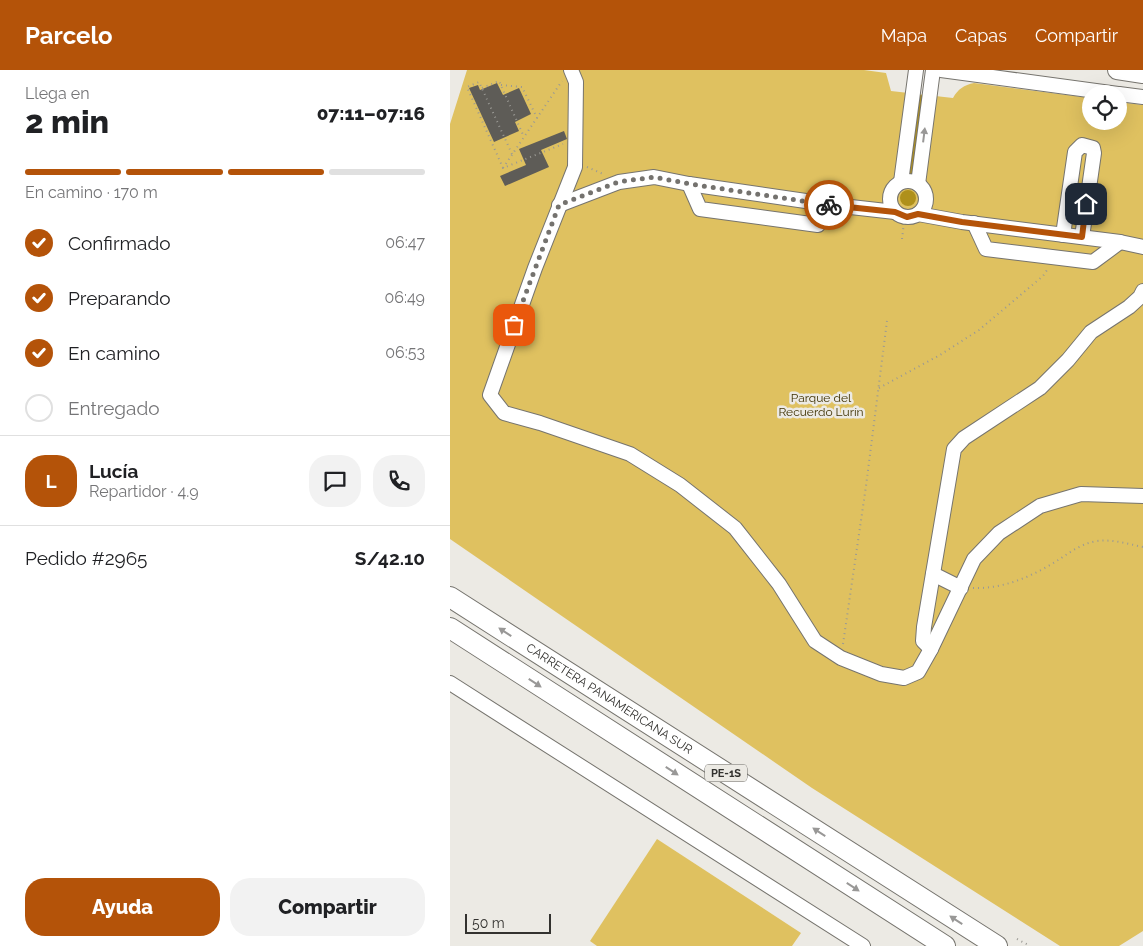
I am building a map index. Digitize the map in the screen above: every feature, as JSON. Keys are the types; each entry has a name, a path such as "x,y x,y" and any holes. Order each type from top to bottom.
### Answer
{"highway":[{"name":"CARRETERA PANAMERICANA SUR","path":"452,598 997,946"},
{"name":"PE-1S","path":"450,628 945,946"}],"main road":[{"path":"1117,70 1143,74"}],"street":[{"path":"901,182 916,70"},
{"path":"918,184 932,70"},
{"path":"941,70 1082,89"},
{"path":"567,74 576,82 576,163 490,395 504,413 540,423 630,454 680,485 735,528 779,584 815,641 841,658 881,674 904,678 918,672 974,559 999,533 1040,506 1081,494 1143,496"},
{"path":"1127,95 1143,97"},
{"path":"1063,235 1075,152 1082,145 1092,148 1094,153 1082,237"},
{"path":"559,205 618,182 654,177 833,205 1120,242 1143,247"},
{"path":"909,180 922,188 926,199 922,210 906,214 892,208 889,196 894,186 901,182 909,180"},
{"path":"690,184 700,209 818,225 833,205"},
{"path":"974,223 986,249 1094,262 1120,242"},
{"path":"931,649 923,640 954,449 964,438 1040,388 1068,360 1091,332 1129,307 1140,297 1143,291"},
{"path":"933,574 961,588"},
{"path":"450,683 863,946"}],"path":[{"path":"503,168 567,74"},
{"path":"482,88 499,81 524,137"},
{"path":"503,168 467,87 479,82 512,154"},
{"path":"501,85 522,87 538,118"},
{"path":"503,168 576,139"},
{"path":"576,163 618,182"},
{"path":"902,239 906,214"},
{"path":"879,388 940,355 978,330 1043,276 1056,258"},
{"path":"841,658 887,320"},
{"path":"961,588 994,588 1023,578 1050,565 1079,546 1096,541 1114,541 1143,547"},
{"path":"1018,939 1030,946"}],"green space":[{"name":"Parque del Recuerdo Lurín","path":"467,70 864,70 886,73 891,91 953,98 962,88 974,83 1082,97 1082,130 1127,130 1127,103 1143,105 1143,931 1119,946 1060,946 812,788 450,539 450,124"},
{"path":"657,839 801,933 792,946 597,946 590,941"}],"shaded area":[{"path":"920,95 924,96 913,178 908,176"},
{"path":"908,190 914,192 916,198 914,204 908,206 902,204 900,198 902,192"}],"building":[{"path":"497,83 503,95 519,88 531,114 515,122 519,131 494,142 469,88 478,85 480,90"},
{"path":"564,131 567,139 541,150 549,167 505,186 500,176 526,165 519,149"}],"way so far":[{"path":"514,325 559,205 618,182 654,177 829,205"}],"route":[{"path":"829,205 895,212 907,217 918,214 962,222 1082,237 1086,204"}]}
